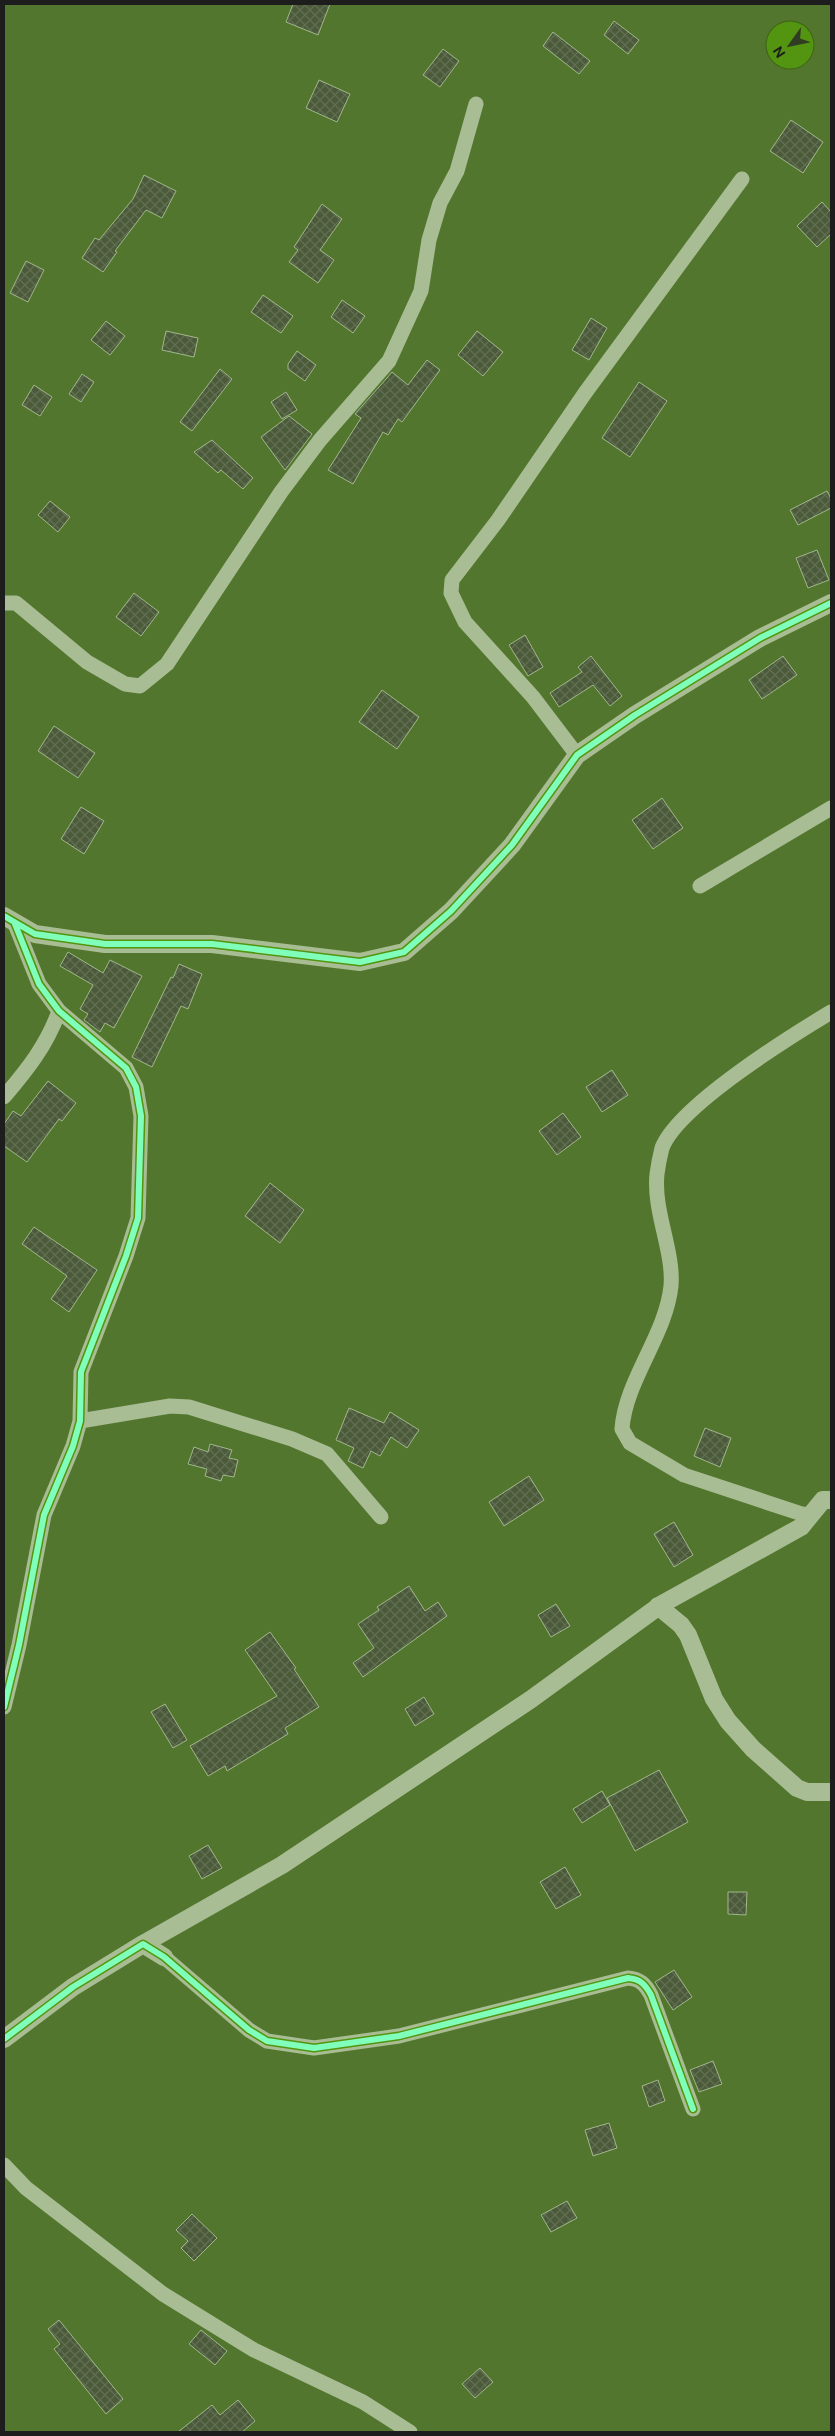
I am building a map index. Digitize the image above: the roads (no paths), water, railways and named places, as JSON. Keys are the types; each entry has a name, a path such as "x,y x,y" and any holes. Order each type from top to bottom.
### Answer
{"street":[{"path":"4,603 16,603 87,662 124,684 140,686 167,664 281,492 320,440 389,361 421,291 429,240 440,203 457,172 476,104"},
{"path":"577,755 533,697 465,622 451,593 452,580 498,520 585,392 742,179"},
{"path":"10,920 35,934 105,944 212,944 360,962 404,952 451,911 512,845 577,755 635,715 760,638 831,603"},
{"path":"700,886 831,808"},
{"path":"4,1707 19,1645 44,1515 80,1421 81,1372 126,1256 138,1218 141,1116 136,1087 126,1068 60,1011 39,984 10,920"},
{"path":"4,1097 35,1060 52,1033 60,1011"},
{"path":"827,1500 809,1515 802,1514 684,1475 630,1443 622,1429 628,1405 653,1343 671,1286 658,1198 657,1174 662,1148 674,1130 706,1098 795,1034 831,1012"},
{"path":"80,1421 170,1406 189,1407 274,1433 327,1454 381,1517"},
{"path":"4,2038 73,1987 143,1944 282,1865 530,1700 658,1606 801,1527 827,1500"},
{"path":"658,1606 681,1625 688,1635 720,1709 737,1732 797,1788 807,1792 831,1792"},
{"path":"143,1944 164,1956 249,2030 267,2041 314,2048 398,2036 628,1978 637,1979 645,1984 651,1995 693,2109"},
{"path":"4,2165 26,2188 163,2294 254,2350 363,2402 410,2432"}]}
